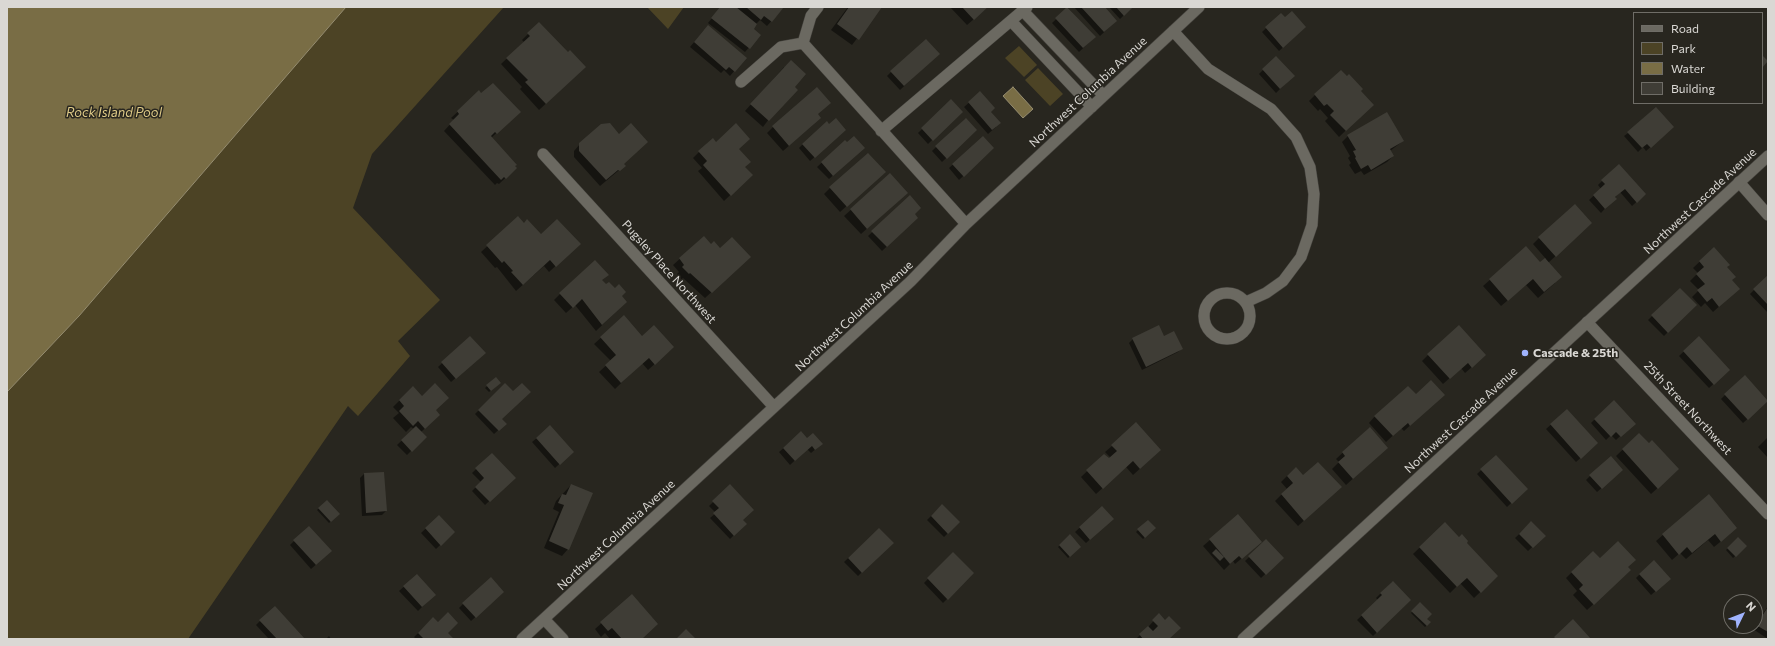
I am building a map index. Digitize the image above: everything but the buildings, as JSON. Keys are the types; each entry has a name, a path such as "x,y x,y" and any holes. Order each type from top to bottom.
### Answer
{"street":[{"path":"803,43 811,16 818,7"},
{"name":"Northwest Columbia Avenue","path":"522,639 911,281 966,224 1199,7"},
{"path":"881,131 1025,9 1103,95"},
{"path":"1011,22 1092,106"},
{"path":"1173,31 1208,69 1271,110 1296,137 1310,167 1314,194 1312,225 1301,257 1283,281 1266,293 1246,302"},
{"path":"741,82 781,47 803,43"},
{"path":"803,43 966,224"},
{"name":"Pugsley Place Northwest","path":"544,154 774,407"},
{"name":"Northwest Cascade Avenue","path":"1243,639 1768,156"},
{"path":"1739,182 1768,215"},
{"path":"1227,292 1241,297 1246,302 1250,310 1250,318 1243,332 1237,337 1221,338 1208,330 1203,316 1208,302 1213,297 1227,292"},
{"name":"25th Street Northwest","path":"1587,322 1768,514"},
{"path":"544,619 563,639"}],"green space":[{"path":"346,7 504,7 372,154 353,208 440,300 398,341 410,356 358,416 348,406 188,639 7,639 7,392 79,316"},
{"path":"647,7 684,7 668,29"},
{"path":"1019,46 1037,65 1024,77 1005,58"},
{"path":"1038,68 1063,94 1050,106 1025,80"}],"water":[{"name":"Rock Island Pool","path":"7,7 346,7 79,316 7,392"},
{"path":"1013,87 1033,109 1023,118 1003,96"}],"place":[{"name":"Cascade & 25th","path":"1525,353"}]}
